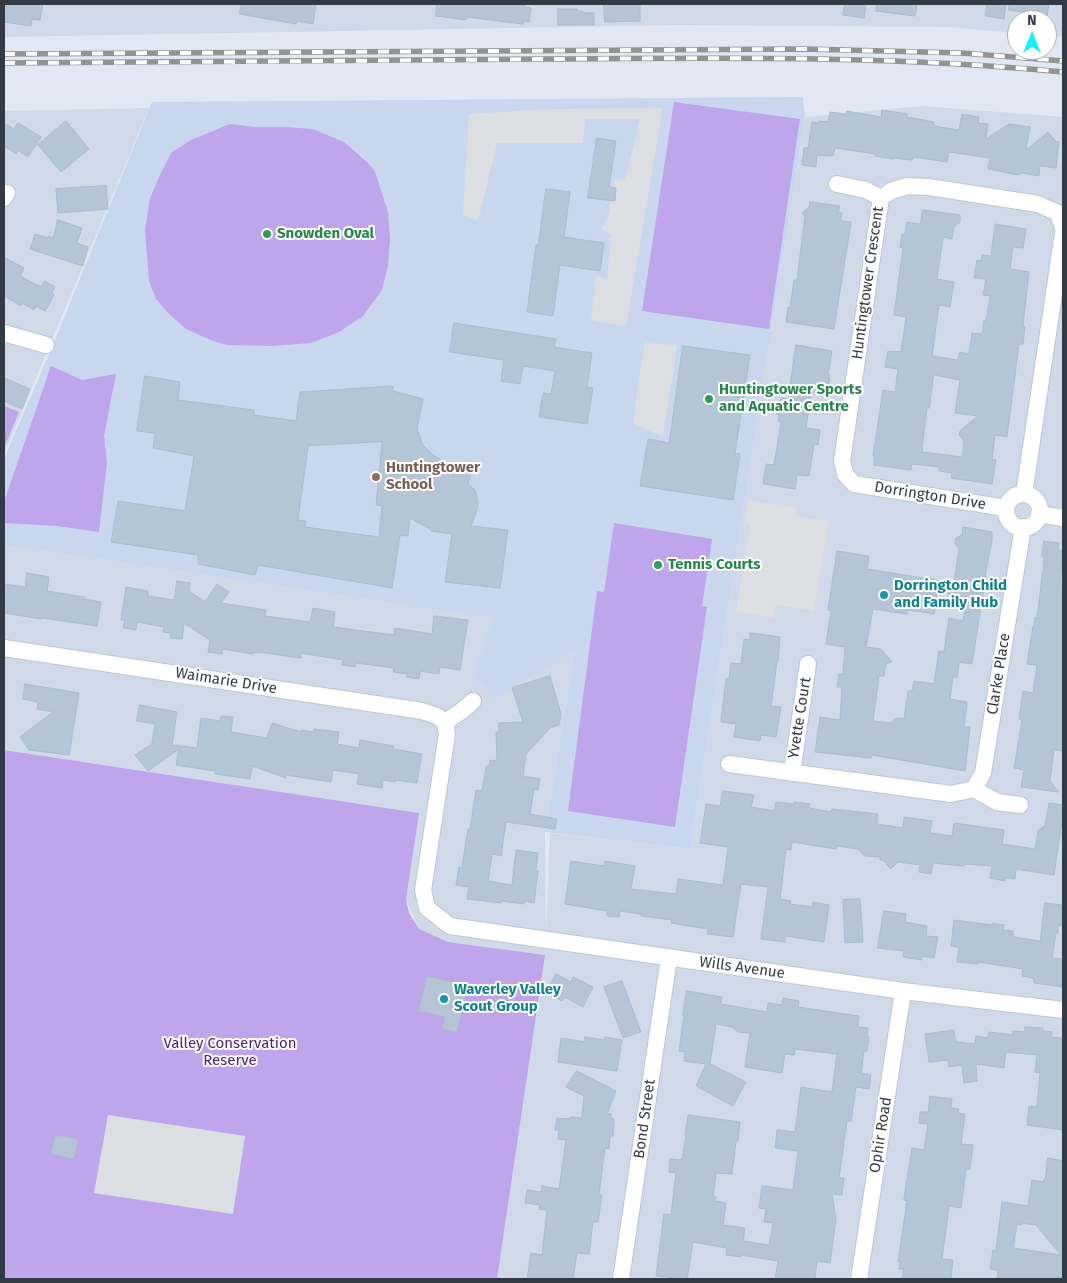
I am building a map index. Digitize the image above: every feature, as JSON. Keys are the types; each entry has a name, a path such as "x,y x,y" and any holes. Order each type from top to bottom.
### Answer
{"street":[{"name":"Huntingtower Crescent","path":"837,184 866,190 881,198"},
{"name":"Huntingtower Crescent","path":"854,484 845,474 842,461 881,198 890,191 906,186 929,187 1038,204 1062,216"},
{"path":"1024,494 1063,233"},
{"path":"4,333 46,345"},
{"name":"Dorrington Drive","path":"854,484 1006,508"},
{"path":"1024,494 1035,499 1038,504 1039,514 1034,524 1023,528 1009,521 1006,508 1012,498 1024,494"},
{"path":"1039,514 1063,518"},
{"name":"Clarke Place","path":"974,789 983,772 1023,528"},
{"name":"Waimarie Drive","path":"4,648 422,711 437,716 445,722"},
{"name":"Yvette Court","path":"792,772 808,664"},
{"path":"445,722 473,701"},
{"name":"Wills Avenue","path":"445,722 447,734 423,890 427,908 450,926 903,991 1063,1010"},
{"path":"729,764 951,794 974,789 997,802 1020,805"},
{"name":"Bond Street","path":"621,1279 669,958"},
{"name":"Ophir Road","path":"858,1279 903,991"}],"shaded area":[{"path":"4,4 1063,4 1063,37 1057,37 1057,10 1007,10 1007,32 948,27 679,25 4,37"},
{"name":"Huntingtower School","path":"803,97 805,117 690,849 545,832 575,649 494,698 473,675 493,618 4,545 4,459 152,102"},
{"path":"923,106 1063,117 1063,1279 497,1279 545,955 448,942 419,929 406,899 418,813 4,750 4,545 494,618 473,675 575,649 545,832 546,936 550,833 690,849 805,117"},
{"path":"149,108 83,266 4,454 4,111"},
{"path":"663,108 626,326 591,320 596,276 607,279 612,236 602,229 609,214 614,180 625,180 640,119 585,119 583,143 497,143 478,221 463,214 469,114 553,109"},
{"path":"644,343 677,345 663,437 633,423"},
{"path":"748,500 796,507 795,516 829,521 814,611 775,605 773,618 736,612 750,524 744,522"},
{"path":"108,1115 245,1136 233,1214 94,1193"}],"green space":[{"path":"674,102 800,119 769,329 642,311"},
{"name":"Snowden Oval","path":"230,124 313,129 344,142 369,164 375,172 388,212 390,239 388,265 382,290 363,316 339,332 311,343 272,346 227,345 186,329 156,299 149,281 145,230 150,198 171,153 191,140"},
{"path":"51,366 82,380 116,374 104,436 107,463 99,532 57,526 4,523 5,499"},
{"path":"4,406 19,412 4,448"},
{"path":"614,523 712,539 702,606 707,607 675,827 568,811 597,591 604,592"},
{"name":"Valley Conservation Reserve","path":"4,750 419,813 406,899 409,913 419,929 448,942 545,955 497,1279 4,1279"}],"building":[{"path":"4,4 43,4 40,20 32,19 31,26 4,22"},
{"path":"241,4 316,4 313,24 297,21 296,24 240,14"},
{"path":"437,4 520,4 531,8 529,22 524,21 523,24 467,17 466,20 436,16"},
{"path":"604,4 640,4 640,21 605,22"},
{"path":"845,4 866,4 864,18 843,15"},
{"path":"877,4 917,4 915,16 876,11"},
{"path":"987,4 1006,4 1004,19 986,16"},
{"path":"1009,4 1049,4 1048,10 1009,10"},
{"path":"558,9 577,9 577,11 583,11 583,13 594,13 594,25 558,25"},
{"path":"882,110 907,114 907,117 934,122 934,126 959,130 962,114 979,117 978,123 988,124 986,139 1009,124 1030,127 1026,150 1048,132 1055,141 1059,142 1056,168 1040,166 1039,176 1022,173 1019,175 988,169 990,158 949,152 947,162 913,157 912,160 893,159 875,156 876,154 835,148 833,156 817,155 816,167 802,165 804,148 808,148 812,122 828,122 830,112 846,114 847,111 881,117"},
{"path":"66,121 89,149 61,172 38,145"},
{"path":"4,123 14,129 18,123 41,137 28,157 18,150 16,154 4,146"},
{"path":"597,138 616,141 609,187 616,188 615,201 588,198"},
{"path":"106,186 108,209 58,213 56,189"},
{"path":"546,189 570,192 564,237 604,243 600,271 560,265 553,316 527,312"},
{"path":"810,202 840,206 838,212 842,213 841,221 851,222 834,329 786,322 794,280 797,280 805,216 802,213 809,207"},
{"path":"923,210 960,215 960,222 954,227 952,239 943,237 937,279 954,282 950,307 939,305 932,356 958,360 960,352 969,354 972,333 982,334 984,320 986,321 990,296 983,295 986,279 974,278 977,260 981,261 982,255 991,256 995,224 1026,229 1023,248 1013,247 1010,269 1029,272 1023,344 1019,344 1007,437 995,435 992,459 996,460 992,484 951,478 952,473 939,471 939,467 912,464 911,470 874,465 875,456 873,456 883,390 895,392 898,369 885,367 888,351 901,352 906,317 894,315 903,248 900,247 902,234 905,235 907,222 920,224","holes":["934,375 960,380 955,413 978,416 960,431 959,435 964,441 962,457 922,452 927,408 929,408"]},
{"path":"58,220 82,228 77,243 88,247 83,266 30,249 35,234 53,238"},
{"path":"4,257 24,268 20,276 41,287 45,281 55,287 52,293 54,295 45,311 36,306 34,310 22,303 21,306 4,296"},
{"path":"454,323 556,339 554,347 592,353 587,387 593,388 587,424 539,417 543,393 551,394 555,371 523,366 520,384 501,381 504,360 450,352"},
{"path":"796,345 832,351 827,395 811,393 806,428 820,430 818,445 814,444 809,476 797,475 795,489 763,484 766,464 774,465 781,422 778,421 779,416 773,409 780,402 781,398 788,399"},
{"name":"Huntingtower Sports and Aquatic Centre","path":"683,346 750,355 735,453 740,454 733,500 640,486 648,439 669,443"},
{"path":"145,376 180,382 178,400 254,410 254,415 296,421 300,392 393,386 393,391 423,399 417,429 423,445 433,455 446,463 471,473 468,484 475,490 478,507 471,526 508,530 500,588 445,582 452,534 431,531 410,518 408,536 400,535 392,588 258,565 255,575 198,564 198,555 111,542 118,501 185,511 194,456 153,448 155,433 137,431","holes":["382,442 376,505 382,506 379,537 305,527 306,521 298,520 308,446"]},
{"path":"4,378 30,389 22,409 4,401"},
{"path":"963,527 992,532 972,664 959,662 957,677 953,677 950,699 967,702 964,727 970,727 965,771 872,755 871,758 815,752 820,717 840,720 842,687 837,687 839,674 843,674 845,647 826,644 831,611 828,610 837,551 869,556 867,569 954,583 959,549 955,543 956,538 962,535","holes":["937,592 967,597 963,621 949,618 944,652 939,651 934,684 914,681 912,691 908,691 904,719 897,718 890,723 873,721 879,676 884,676 886,664 892,662 881,649 866,647 873,609 907,614 908,610 934,614"]},
{"path":"1044,541 1059,543 1058,550 1063,551 1060,586 1063,586 1063,751 1054,750 1050,781 1059,792 1021,787 1024,770 1014,768 1022,720 1019,719 1023,691 1033,693 1037,665 1027,664 1035,617 1037,618 1044,564 1044,557 1042,556"},
{"path":"27,573 49,577 47,591 84,597 84,599 101,602 97,626 4,613 4,584 25,587"},
{"path":"177,581 190,583 189,591 205,602 217,584 229,592 221,603 266,610 265,616 310,622 313,608 335,612 333,627 394,635 395,628 432,634 434,616 468,620 460,670 440,667 439,674 420,671 419,679 406,677 407,674 393,672 394,668 356,663 355,667 342,665 343,660 301,653 301,658 258,652 253,652 253,654 223,649 222,654 208,652 210,640 184,623 182,639 170,638 171,633 163,632 164,627 137,622 136,630 123,628 125,620 121,620 126,587 148,591 148,596 174,600"},
{"path":"750,633 780,637 771,706 781,707 776,737 761,735 760,741 734,737 736,724 721,722 726,678 729,679 731,663 741,664 744,639 750,640"},
{"path":"550,676 561,714 559,725 550,728 526,754 523,776 540,779 538,790 534,789 530,814 557,819 555,829 506,822 501,856 492,854 488,881 512,885 516,850 538,853 534,903 524,901 524,904 502,901 501,903 467,899 469,887 456,885 459,867 462,868 476,790 482,791 486,766 489,766 490,760 497,761 496,732 499,732 499,723 523,722 512,688"},
{"path":"25,684 79,693 69,755 29,750 20,737 53,712 37,709 38,702 23,699"},
{"path":"140,705 177,712 172,745 197,748 201,718 220,721 221,716 233,717 231,732 267,738 272,723 301,732 301,730 314,732 314,729 339,732 337,744 359,748 360,740 394,746 393,749 422,754 417,783 383,780 382,788 357,784 359,774 333,770 331,782 286,775 286,778 252,766 250,779 215,774 215,771 176,765 179,749 148,771 135,755 152,744 155,724 137,721"},
{"path":"723,791 754,795 751,807 774,811 776,802 794,804 794,802 810,804 809,808 831,812 832,809 878,814 877,824 903,828 904,817 932,821 930,833 952,836 954,823 1004,830 1002,844 1035,849 1038,830 1045,826 1049,803 1063,805 1054,875 1016,869 1015,879 1006,878 1005,881 990,878 992,866 933,863 931,874 919,872 920,865 898,862 891,869 883,860 880,860 880,857 865,856 858,849 837,846 836,849 792,842 791,850 786,849 780,899 791,901 790,904 812,907 813,902 829,905 824,942 786,936 785,942 761,939 768,887 741,884 733,937 707,934 708,929 671,923 672,920 620,911 619,917 607,916 607,911 565,904 571,861 604,866 605,861 635,866 631,889 676,894 678,879 723,885 728,847 700,843 706,804 720,806"},
{"path":"860,899 863,942 845,943 843,900"},
{"path":"1045,903 1062,905 1061,926 1058,925 1052,958 1063,959 1063,987 1034,983 1033,978 1022,976 1023,969 978,962 978,964 957,962 959,947 951,946 954,920 1004,925 1003,930 1013,931 1013,937 1040,941"},
{"path":"884,911 906,914 905,922 927,926 926,936 938,937 934,958 922,956 922,960 903,957 904,951 878,948"},
{"path":"556,974 571,982 573,977 593,987 583,1007 565,997 562,1001 546,993"},
{"name":"Waverley Valley Scout Group","path":"427,976 468,986 457,1032 442,1029 445,1017 419,1011"},
{"path":"622,981 641,1032 623,1038 604,987"},
{"path":"687,991 722,997 721,1004 767,1012 768,1003 782,1005 783,998 799,1001 798,1007 859,1016 858,1027 868,1028 867,1051 864,1051 861,1073 871,1075 869,1089 856,1087 851,1121 847,1121 839,1178 844,1178 842,1195 832,1194 836,1219 830,1263 817,1261 815,1279 775,1279 778,1261 741,1255 741,1257 726,1255 727,1248 693,1242 687,1279 656,1276 664,1214 671,1215 676,1173 669,1172 670,1159 682,1160 688,1115 740,1122 732,1174 716,1173 713,1197 716,1197 715,1201 726,1203 723,1225 745,1228 743,1241 769,1245 773,1223 764,1222 766,1209 759,1208 762,1186 793,1190 798,1151 775,1148 777,1130 795,1132 801,1087 832,1092 837,1054 795,1049 794,1055 785,1054 782,1073 745,1067 750,1033 738,1032 732,1027 716,1024 710,1064 746,1082 733,1106 696,1086 706,1064 684,1061 685,1052 679,1051"},
{"path":"1025,1027 1043,1028 1043,1031 1052,1032 1051,1037 1063,1038 1063,1130 1027,1125 1029,1106 1037,1107 1040,1073 1035,1072 1037,1055 1006,1052 1004,1068 976,1064 977,1081 964,1083 962,1065 949,1067 948,1060 929,1062 925,1034 954,1030 956,1042 975,1044 976,1036 988,1038 989,1032 1013,1035 1013,1031 1025,1032"},
{"path":"585,1037 604,1040 605,1037 622,1040 617,1071 558,1062 561,1038 585,1042"},
{"path":"577,1071 616,1091 607,1114 611,1114 611,1118 614,1119 613,1136 610,1136 609,1149 605,1148 599,1195 602,1195 598,1222 593,1222 589,1254 577,1253 573,1279 527,1279 531,1253 542,1255 547,1210 539,1209 540,1205 525,1203 527,1190 541,1192 542,1186 559,1189 566,1140 558,1139 559,1130 555,1130 557,1118 582,1118 584,1096 566,1087"},
{"path":"930,1096 952,1099 951,1108 959,1109 958,1113 965,1114 961,1144 973,1145 970,1169 966,1169 961,1208 949,1206 942,1259 953,1260 951,1279 902,1279 904,1269 899,1269 900,1262 898,1262 907,1201 904,1200 906,1185 912,1148 924,1150 928,1124 919,1123 920,1112 928,1112"},
{"path":"55,1135 78,1139 74,1159 51,1154"},
{"path":"1048,1158 1063,1161 1063,1279 997,1279 998,1270 990,1269 993,1250 996,1251 1002,1202 1028,1206 1032,1180 1043,1182","holes":["1017,1224 1036,1225 1061,1255 1013,1248"]}],"railway":[{"path":"4,54 805,49 962,53 1063,61"},
{"path":"4,63 741,58 870,60 1063,72"}],"place":[{"name":"Snowden Oval","path":"267,234"},
{"name":"Huntingtower Sports and Aquatic Centre","path":"709,399"},
{"name":"Huntingtower School","path":"376,477"},
{"name":"Tennis Courts","path":"658,565"},
{"name":"Dorrington Child and Family Hub","path":"884,595"},
{"name":"Waverley Valley Scout Group","path":"444,999"}]}
